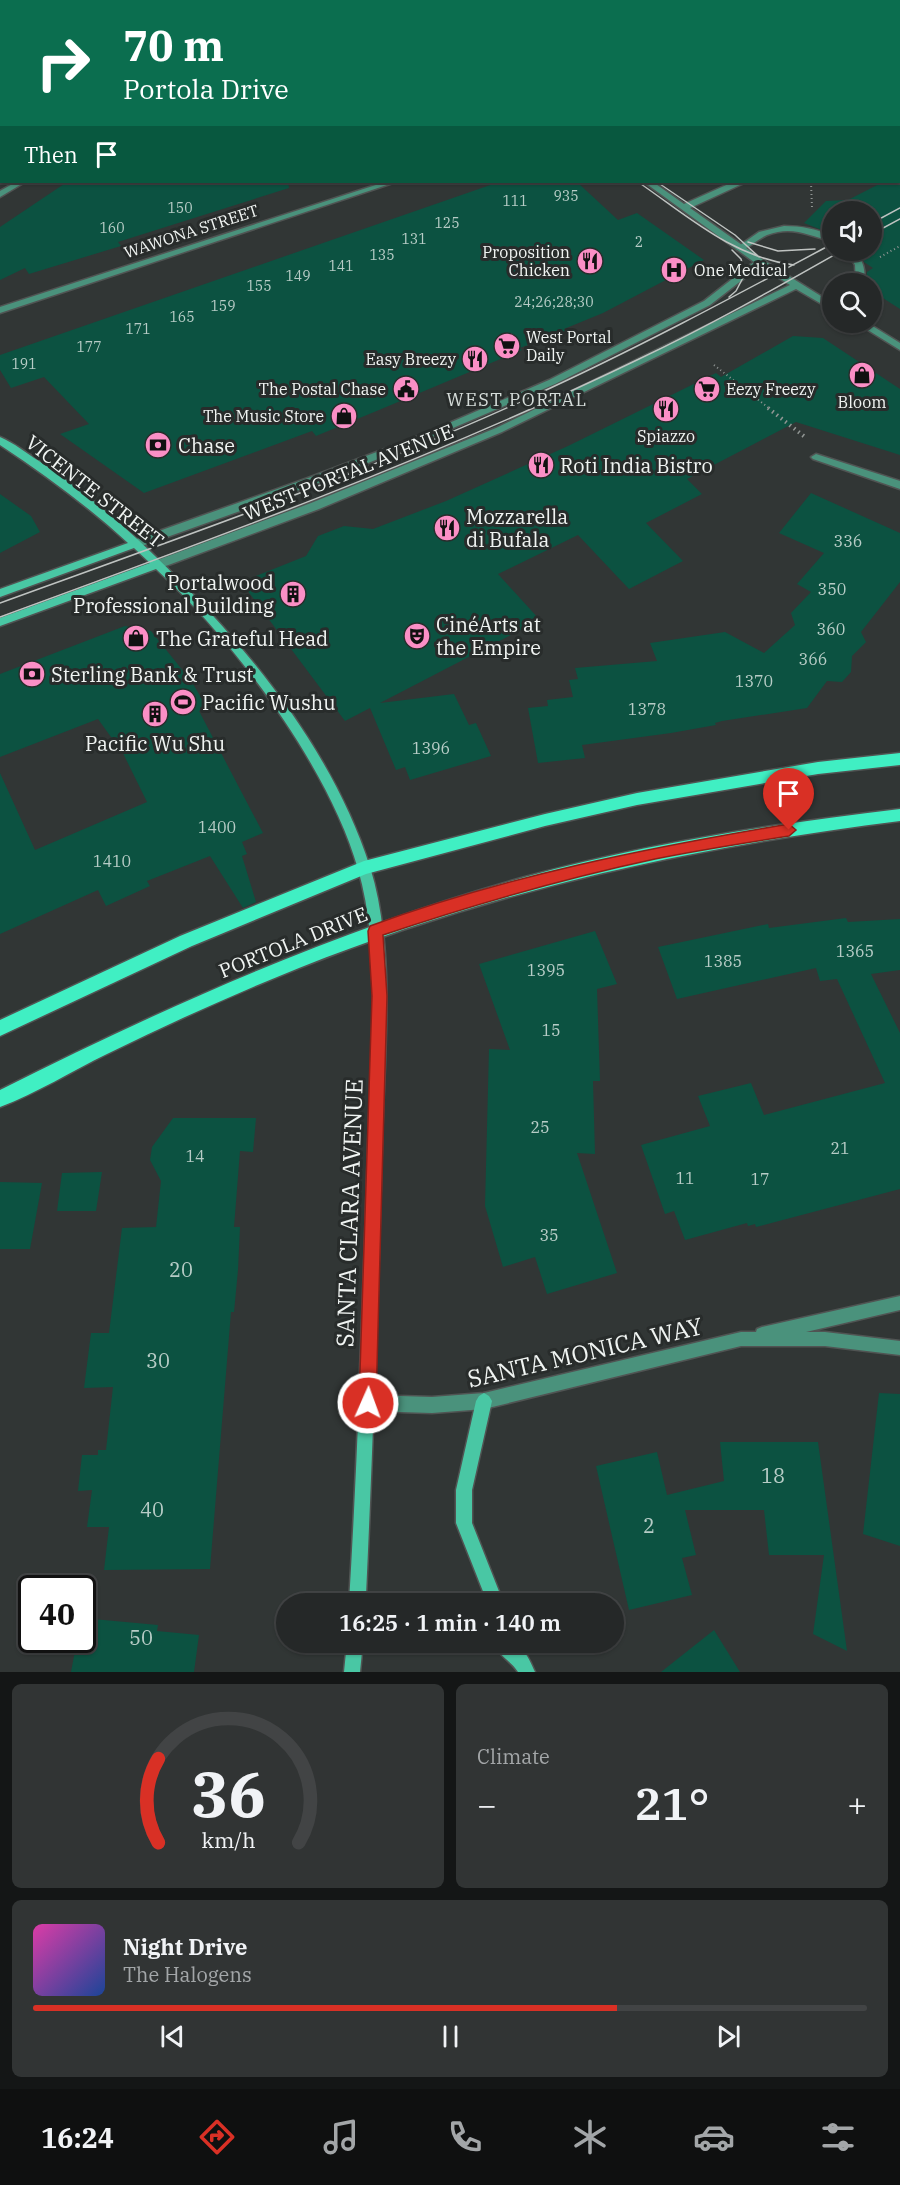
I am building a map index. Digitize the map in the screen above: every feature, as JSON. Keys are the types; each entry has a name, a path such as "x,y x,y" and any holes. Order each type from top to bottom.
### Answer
{"main road":[{"name":"PORTOLA DRIVE","path":"0,1028 186,941 364,868 545,820 637,799 771,775 900,759"},
{"name":"PORTOLA DRIVE","path":"0,1099 201,1001 375,931 477,898 656,853 777,831 900,815"}],"street":[{"path":"0,195 19,183"},
{"name":"WAWONA STREET","path":"0,310 389,183"},
{"path":"649,183 760,262 822,300"},
{"path":"685,207 737,183"},
{"path":"740,248 760,232 785,229 822,235"},
{"name":"WEST PORTAL AVENUE","path":"0,593 312,481 422,438 552,382 707,303 760,262"},
{"name":"WEST PORTAL AVENUE","path":"0,622 315,506 499,430 796,285"},
{"path":"877,333 900,347"},
{"name":"VICENTE STREET","path":"0,440 76,494 159,564 229,642 290,724 332,792 350,829 364,868 375,931"},
{"path":"816,457 900,485"},
{"name":"SANTA CLARA AVENUE","path":"358,1593 368,1403 380,996 375,931"},
{"name":"SANTA MONICA WAY","path":"368,1403 432,1405 484,1401 900,1303"},
{"name":"SANTA MONICA WAY","path":"741,1339 825,1339 900,1348"},
{"path":"484,1401 464,1490 464,1523 491,1593"},
{"path":"352,1672 354,1653"},
{"path":"517,1653 527,1672"}],"path":[{"path":"811,183 812,213"},
{"path":"882,255 900,246"},
{"path":"714,365 799,432"}],"building":[{"path":"66,183 288,183 289,188 118,242 121,246 29,274 25,268 0,280 0,227"},
{"path":"496,183 578,183 618,220 637,213 704,260 603,313 564,329 566,331 520,348 522,350 379,410 316,436 312,431 144,493 60,434 89,424 44,377 11,388 0,370 0,355"},
{"path":"881,183 900,183 900,309 882,297 882,273 867,273 873,268 864,261 882,261 882,201 826,201 848,200"},
{"path":"822,205 822,230 804,223"},
{"path":"793,336 823,338 900,389 900,455 796,422 687,479 702,494 646,523 683,561 629,589 578,535 498,574 540,620 380,703 454,694 469,725 476,723 491,756 410,780 405,767 396,770 370,708 345,721 241,582 306,556 318,536 344,526 373,529 446,501 568,446 716,373 721,377"},
{"path":"811,493 900,533 900,582 861,632 866,642 852,656 851,672 842,682 827,681 807,708 722,721 715,723 716,725 671,733 582,745 585,758 538,763 528,708 548,706 547,700 573,697 569,680 578,679 575,668 657,661 650,643 725,632 764,653 795,625 791,613 811,592 797,584 824,553 779,533"},
{"path":"0,494 31,516 40,532 0,553"},
{"path":"125,626 151,631 192,682 207,708 199,711 263,833 242,842 247,854 242,856 256,902 243,908 210,856 147,881 150,886 106,906 98,890 0,934 0,773 35,850 147,802 118,743 116,744 98,719 0,757 0,674"},
{"path":"846,918 848,922 900,919 900,970 871,974 900,1033 900,1189 756,1227 755,1224 748,1226 747,1223 685,1240 674,1211 665,1214 641,1145 710,1126 698,1096 751,1083 764,1115 885,1083 837,979 820,981 816,968 677,999 658,947 768,924 769,928"},
{"path":"595,931 617,984 597,989 600,1081 593,1081 595,1154 577,1153 617,1273 547,1294 535,1257 503,1267 485,1206 489,1049 510,1050 479,964"},
{"path":"173,1118 256,1118 253,1152 240,1151 234,1227 240,1227 238,1270 234,1312 231,1312 210,1569 104,1570 109,1527 87,1527 92,1490 78,1491 82,1455 98,1455 98,1450 106,1450 113,1387 84,1388 91,1333 109,1333 122,1228 156,1227 161,1181 150,1160 152,1147"},
{"path":"102,1172 96,1211 57,1211 62,1173"},
{"path":"0,1182 42,1183 30,1249 0,1249"},
{"path":"879,1393 900,1394 900,1546 863,1534"},
{"path":"720,1442 818,1442 847,1651 813,1634 824,1555 769,1555 764,1510 685,1510 696,1555 682,1558 692,1595 629,1610 596,1466 657,1452 667,1495 724,1481"},
{"path":"96,1619 158,1625 157,1631 199,1635 194,1672 71,1672 75,1653 96,1653"},
{"path":"714,1630 740,1672 661,1672"}],"tram line":[{"path":"639,183 712,233 758,256"},
{"path":"658,183 735,235 758,256"},
{"path":"882,218 900,208"},
{"path":"882,229 900,219"},
{"path":"748,242 778,251 815,249"},
{"path":"793,265 822,249"},
{"path":"729,297 736,291 745,274 741,259 732,250"},
{"path":"758,256 793,265"},
{"path":"0,617 323,496 561,396 665,346 823,261"},
{"path":"0,603 334,480 466,426 608,361 793,265"}],"place":[{"name":"Proposition Chicken","path":"590,261"},
{"name":"One Medical","path":"674,270"},
{"name":"West Portal Daily","path":"507,346"},
{"name":"Easy Breezy","path":"475,359"},
{"name":"Bloom","path":"862,375"},
{"name":"The Postal Chase","path":"406,389"},
{"name":"Eezy Freezy","path":"707,389"},
{"name":"Spiazzo","path":"666,409"},
{"name":"The Music Store","path":"344,416"},
{"name":"Chase","path":"158,445"},
{"name":"Roti India Bistro","path":"541,465"},
{"name":"Mozzarella di Bufala","path":"447,528"},
{"name":"Portalwood Professional Building","path":"293,594"},
{"name":"CinéArts at the Empire","path":"417,636"},
{"name":"The Grateful Head","path":"136,638"},
{"name":"Sterling Bank & Trust","path":"32,674"},
{"name":"Pacific Wushu","path":"183,702"},
{"name":"Pacific Wu Shu","path":"155,714"}],"district":[{"name":"WEST PORTAL","path":"517,399"}],"route":[{"path":"368,1403 380,996 375,931 477,898 569,873 656,853 789,830"}]}
